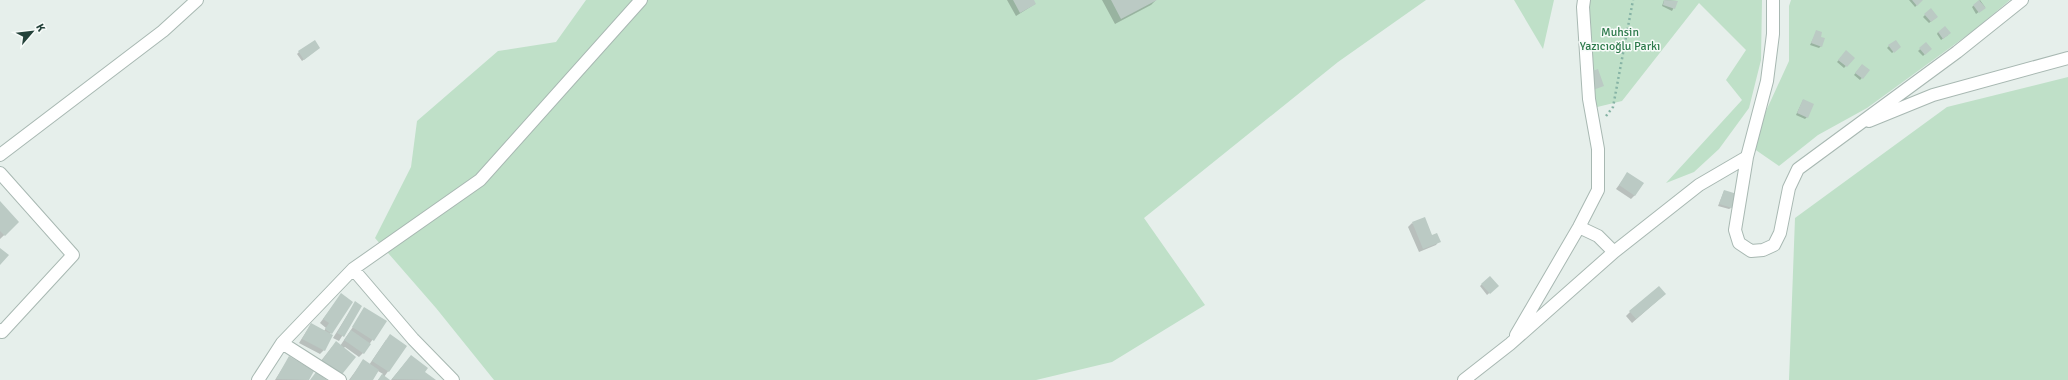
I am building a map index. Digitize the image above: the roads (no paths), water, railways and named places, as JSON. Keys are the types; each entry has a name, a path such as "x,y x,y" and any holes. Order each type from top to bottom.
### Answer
{"street":[{"path":"0,155 163,31 197,0"},
{"path":"258,380 282,343 353,269 480,180 641,0"},
{"path":"1510,344 1579,227 1598,190 1598,149 1589,99 1583,7 1584,0"},
{"path":"1773,0 1773,34 1767,81 1747,157 1735,230 1739,243 1751,251 1763,250 1774,244 1780,234 1789,188 1798,169 1957,52 2022,0"},
{"path":"1852,128 1933,95 2068,58"},
{"path":"1464,380 1510,344 1614,252 1699,185 1747,157"},
{"path":"0,174 72,255 2,332 0,330"},
{"path":"1579,227 1598,236 1614,252"},
{"path":"353,269 413,339 453,380"},
{"path":"282,343 340,380"}],"park label":[{"name":"Muhsin Yazıcıoğlu Parkı","path":"1620,39"}]}
